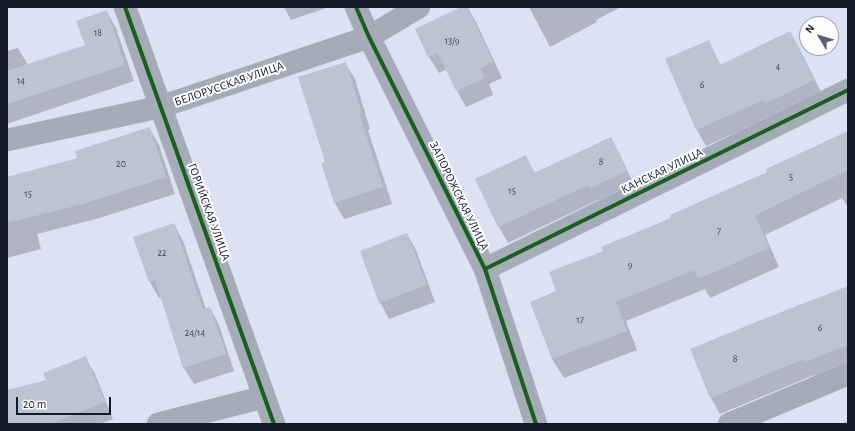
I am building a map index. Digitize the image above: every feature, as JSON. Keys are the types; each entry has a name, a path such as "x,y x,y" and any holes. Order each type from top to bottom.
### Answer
{"street":[{"name":"ГОРИЙСКАЯ УЛИЦА","path":"125,7 274,424"},
{"name":"ЗАПОРОЖСКАЯ УЛИЦА","path":"356,7 369,37 485,269 536,424"},
{"name":"БЕЛОРУССКАЯ УЛИЦА","path":"7,140 160,107 369,37 419,7"},
{"name":"КАНСКАЯ УЛИЦА","path":"485,269 848,90"},
{"path":"729,424 848,374"},
{"path":"158,424 264,397"}],"building":[{"path":"461,7 468,7 493,62 480,68 485,78 456,91 438,53 428,57 415,29"},
{"path":"107,10 125,65 7,104 7,71 85,45 76,21"},
{"path":"790,31 799,49 799,56 802,56 814,80 765,104 764,100 696,130 665,59 709,40 720,65"},
{"path":"346,62 362,113 359,113 383,187 334,203 321,163 325,162 298,77"},
{"path":"150,127 166,177 86,203 7,223 7,177 77,158 75,151"},
{"path":"848,131 848,170 755,215 769,248 698,279 694,270 616,302 627,331 552,359 530,302 556,291 549,272 603,251 601,247 671,218 670,215 767,172 766,169"},
{"path":"611,137 627,171 590,188 588,185 498,227 475,179 526,155 534,173"},
{"path":"174,223 203,309 210,307 226,354 183,368 155,280 149,282 133,237"},
{"path":"407,233 427,285 379,303 360,251"},
{"path":"848,286 848,345 805,362 804,359 710,398 690,349"},
{"path":"86,356 105,402 50,424 7,424 7,390 46,380 43,373"}],"cycle path":[{"path":"125,7 274,424"},
{"path":"356,7 369,37 485,269 536,424"},
{"path":"485,269 848,90"}]}
